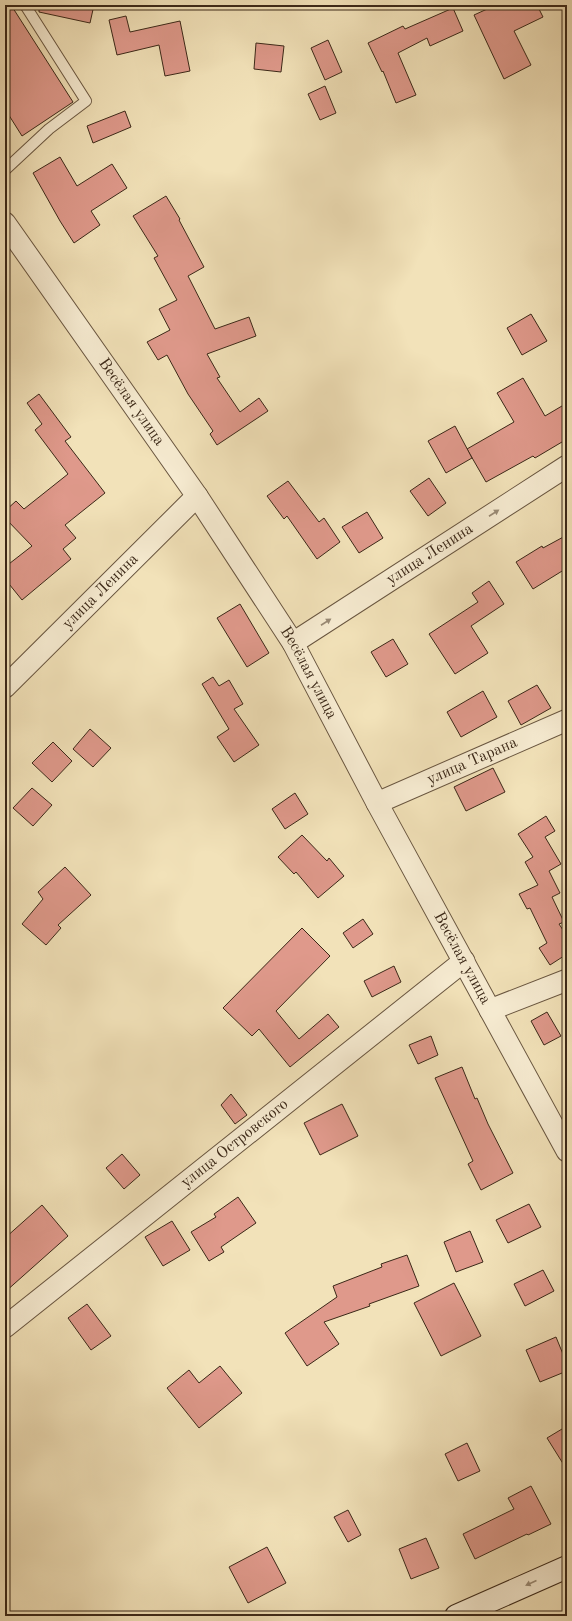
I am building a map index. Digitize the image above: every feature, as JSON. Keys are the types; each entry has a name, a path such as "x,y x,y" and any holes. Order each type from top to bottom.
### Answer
{"main road":[{"path":"456,1616 567,1567"}],"street":[{"name":"Весёлая улица","path":"5,223 197,496 293,644 377,803 567,1151"},
{"name":"улица Ленина","path":"293,644 567,466"},
{"name":"улица Ленина","path":"5,687 197,496"},
{"name":"улица Тарана","path":"377,803 567,720"},
{"name":"улица Островского","path":"5,1326 464,961"},
{"path":"490,1010 567,980"}],"lane":[{"path":"5,170 49,129 86,101 25,5"}],"building":[{"path":"5,5 11,5 73,102 22,136 5,109"},
{"path":"39,5 94,5 90,23 39,12"},
{"path":"496,5 537,5 543,17 514,31 531,65 504,79 474,15"},
{"path":"453,8 463,31 430,46 427,38 398,53 416,95 396,103 383,71 382,72 368,43 403,26 405,29"},
{"path":"126,16 130,32 180,21 190,71 165,76 159,45 117,55 109,20"},
{"path":"328,40 342,72 325,80 311,48"},
{"path":"256,43 284,46 281,72 254,69"},
{"path":"325,86 336,113 320,120 308,94"},
{"path":"125,111 131,127 93,143 87,126"},
{"path":"60,157 77,186 112,164 127,188 91,211 100,225 74,243 33,173"},
{"path":"166,196 180,219 179,220 204,267 188,276 215,329 249,317 256,336 207,354 220,377 217,378 240,412 259,398 268,411 217,445 210,434 213,431 188,394 167,355 158,360 147,342 170,330 159,309 177,300 154,258 158,256 133,216"},
{"path":"531,314 547,341 522,355 507,328"},
{"path":"523,378 545,416 567,403 567,439 535,458 533,456 486,482 467,449 514,422 497,393"},
{"path":"39,394 71,437 65,441 105,493 65,525 76,538 63,549 71,559 22,600 5,579 5,567 32,546 5,518 5,511 16,501 24,509 68,474 35,430 42,424 27,403"},
{"path":"455,426 472,458 446,473 428,441"},
{"path":"429,478 446,503 428,516 410,491"},
{"path":"288,481 319,522 324,518 340,542 317,559 287,516 284,519 267,496"},
{"path":"367,512 383,538 359,553 342,527"},
{"path":"567,535 567,568 533,589 516,562 542,546 543,548"},
{"path":"489,581 504,604 471,626 488,653 455,674 429,634 478,602 472,593"},
{"path":"240,604 269,653 247,667 217,618"},
{"path":"393,639 408,664 386,677 371,652"},
{"path":"213,677 219,686 229,680 243,704 234,709 259,745 234,762 217,737 229,729 202,684"},
{"path":"537,685 551,708 521,725 508,701"},
{"path":"483,691 497,717 461,737 447,712"},
{"path":"90,729 111,748 93,767 73,749"},
{"path":"53,742 72,761 52,782 32,763"},
{"path":"493,768 505,792 466,811 454,787"},
{"path":"32,788 52,805 33,826 13,808"},
{"path":"295,793 308,814 285,829 272,809"},
{"path":"546,816 555,831 545,837 561,864 549,871 560,893 552,897 564,922 559,924 567,936 567,954 550,965 539,948 547,943 530,908 527,909 519,894 538,885 525,862 533,857 518,834"},
{"path":"302,835 327,861 329,858 344,876 318,898 296,872 294,874 278,857"},
{"path":"65,867 91,895 58,925 61,928 46,945 22,924 43,899 38,892"},
{"path":"363,919 373,934 353,948 343,933"},
{"path":"302,928 330,956 276,1011 299,1039 328,1014 339,1027 290,1067 259,1029 252,1036 223,1008"},
{"path":"394,966 401,982 372,997 364,981"},
{"path":"547,1012 561,1036 544,1045 531,1021"},
{"path":"431,1036 438,1055 418,1064 409,1045"},
{"path":"462,1067 475,1099 477,1098 488,1124 513,1173 481,1190 468,1164 473,1161 435,1078"},
{"path":"231,1094 247,1115 235,1124 221,1105"},
{"path":"342,1104 358,1136 320,1155 304,1123"},
{"path":"122,1154 140,1175 124,1189 106,1168"},
{"path":"238,1197 256,1223 221,1247 224,1252 209,1261 191,1232 216,1217 214,1214"},
{"path":"529,1204 541,1227 508,1243 496,1220"},
{"path":"42,1205 68,1236 5,1292 5,1238"},
{"path":"172,1221 190,1250 163,1266 145,1237"},
{"path":"470,1231 483,1262 456,1272 444,1242"},
{"path":"407,1255 419,1286 369,1304 370,1306 324,1322 339,1344 307,1366 285,1333 337,1297 333,1286 382,1267 381,1264"},
{"path":"543,1270 554,1291 525,1306 514,1284"},
{"path":"454,1283 481,1336 441,1356 414,1303"},
{"path":"87,1304 111,1336 91,1350 68,1318"},
{"path":"556,1337 567,1364 567,1371 540,1382 526,1350"},
{"path":"220,1366 242,1393 199,1428 167,1388 189,1370 199,1383"},
{"path":"567,1426 567,1470 547,1438"},
{"path":"467,1443 480,1471 458,1481 445,1454"},
{"path":"531,1486 551,1524 475,1559 463,1534 514,1509 508,1498"},
{"path":"348,1510 361,1535 348,1542 334,1517"},
{"path":"426,1538 439,1568 411,1579 399,1549"},
{"path":"267,1547 286,1583 248,1603 229,1567"}]}
